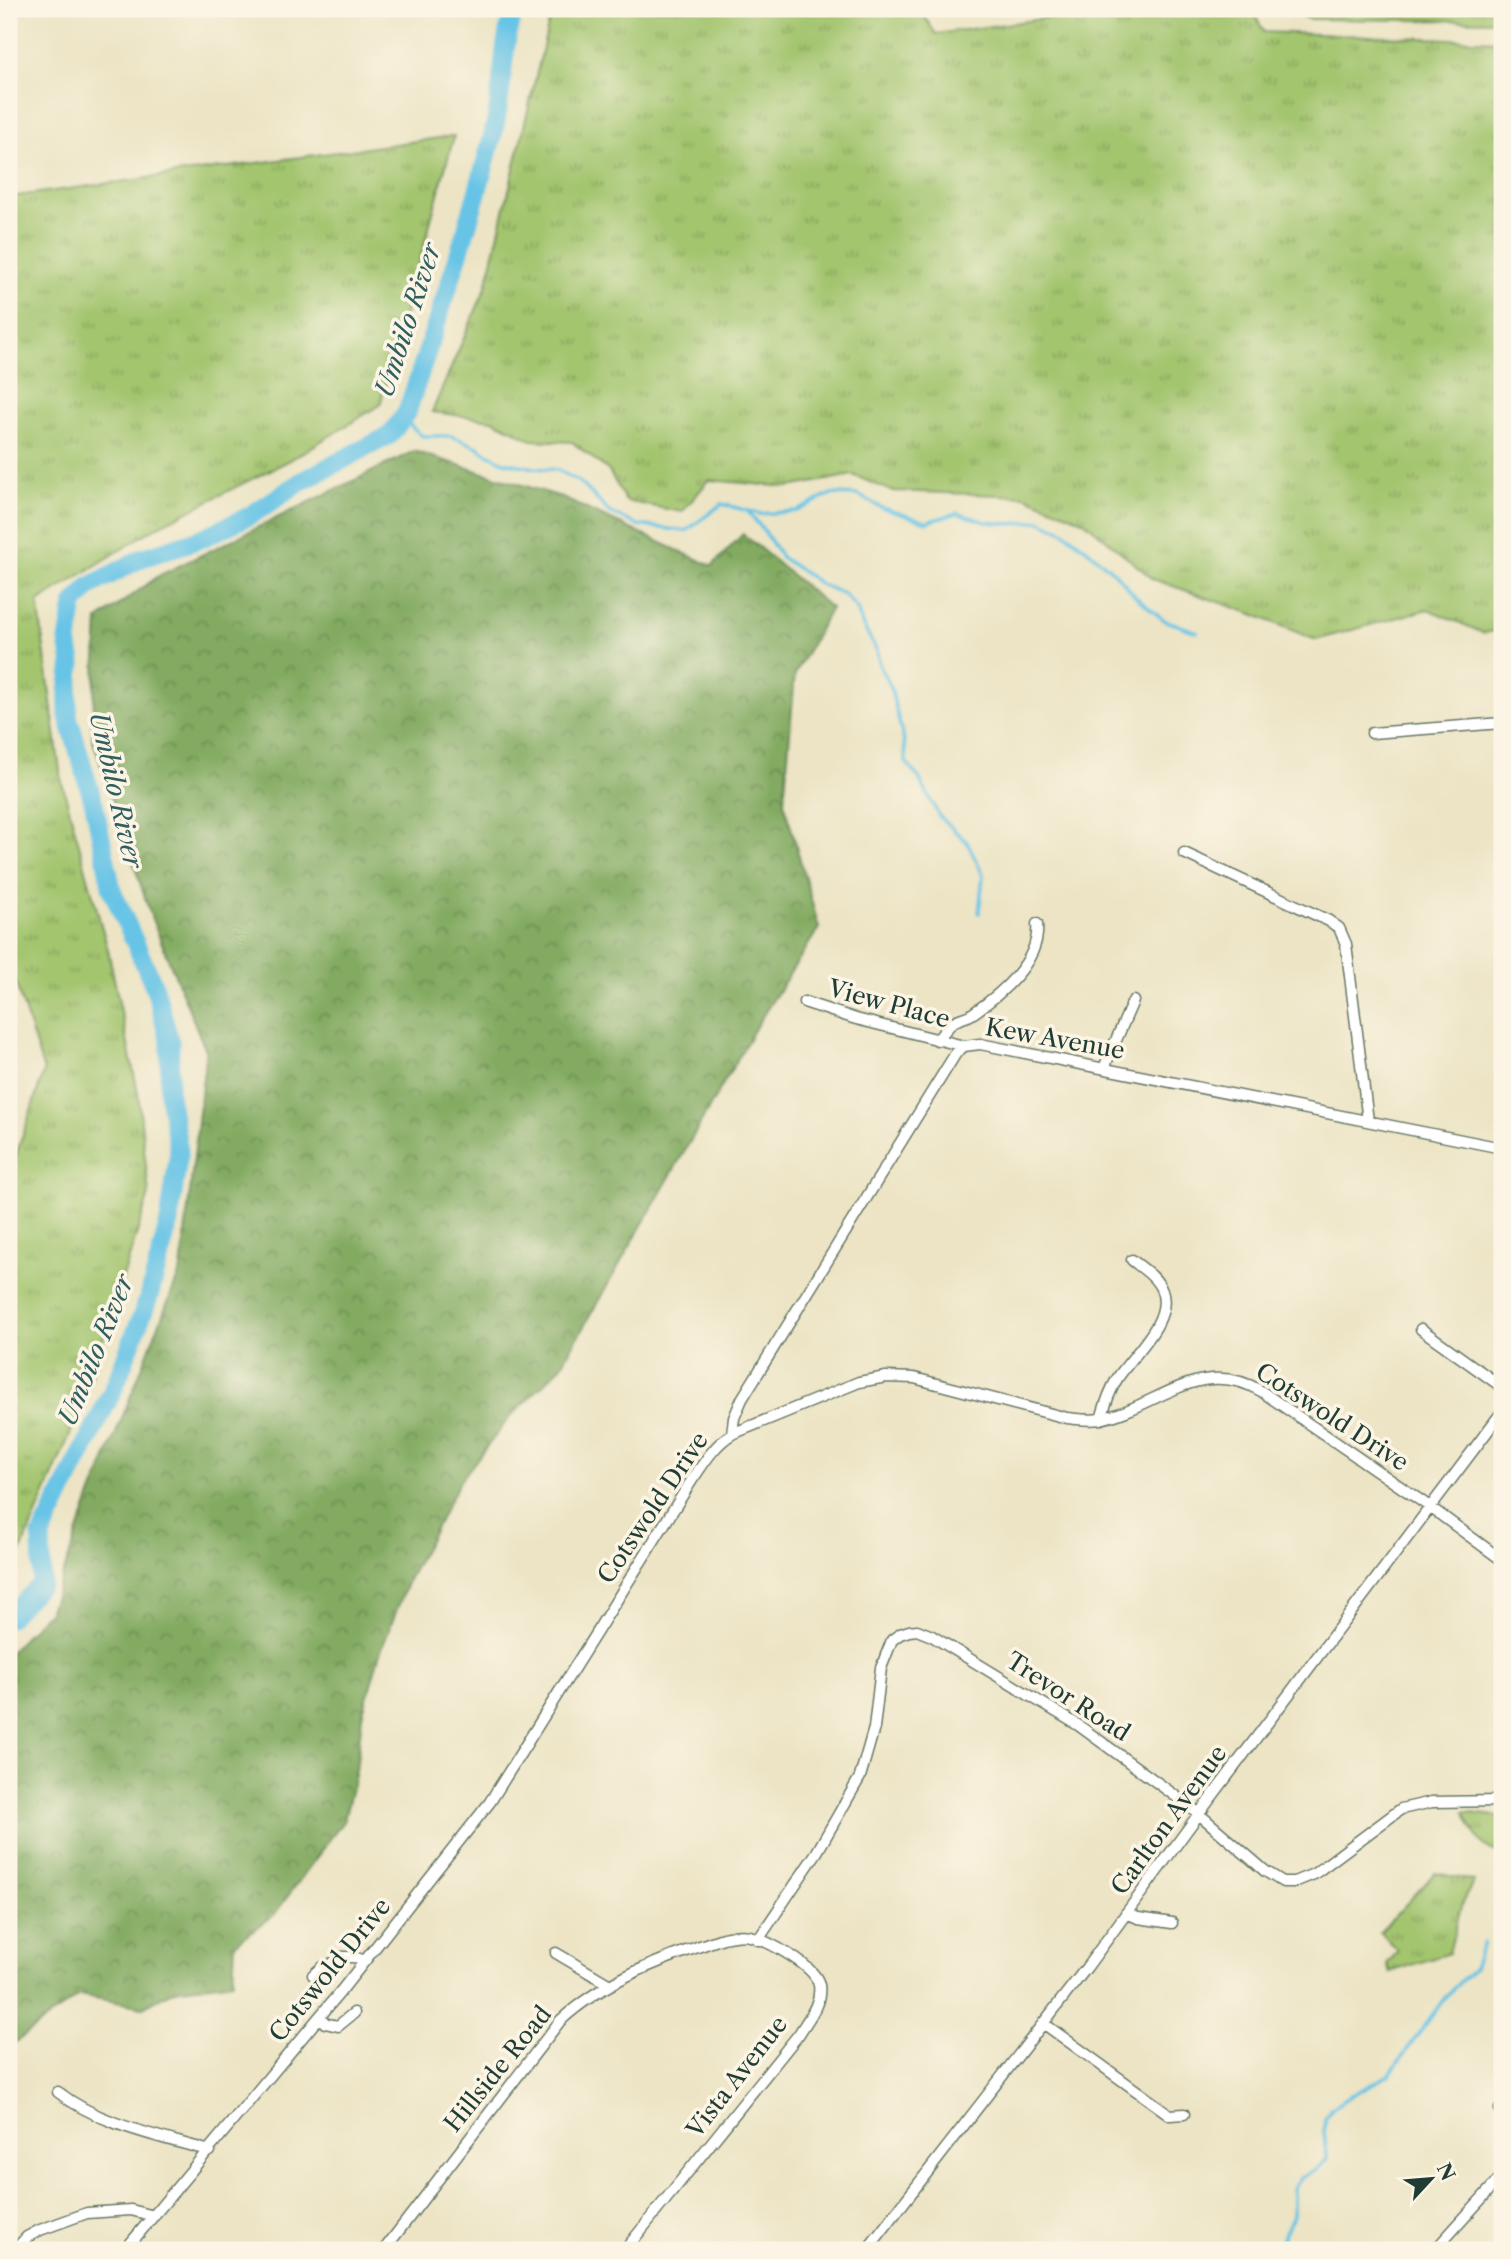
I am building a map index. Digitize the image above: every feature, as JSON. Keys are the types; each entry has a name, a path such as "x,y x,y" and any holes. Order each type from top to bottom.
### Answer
{"street":[{"path":"1372,733 1502,723"},
{"path":"1184,853 1339,928 1346,944 1368,1121"},
{"path":"937,1040 955,1020 970,1016 1019,973 1037,943 1037,924"},
{"path":"1104,1068 1133,1001"},
{"name":"View Place","path":"804,1002 856,1019 964,1045"},
{"name":"Kew Avenue","path":"732,1434 734,1418 742,1399 956,1053 964,1045 980,1044 1502,1148"},
{"path":"1101,1419 1108,1395 1161,1320 1165,1308 1162,1289 1154,1278 1132,1260"},
{"path":"1421,1329 1502,1387"},
{"name":"Cotswold Drive","path":"125,2250 320,2017 490,1802 692,1480 715,1448 732,1434 859,1382 886,1377 914,1378 1067,1418 1091,1420 1101,1419 1185,1385 1207,1381 1238,1381 1261,1391 1502,1560"},
{"name":"Carlton Avenue","path":"867,2250 1044,2023 1502,1412"},
{"name":"Trevor Road","path":"758,1940 817,1852 860,1777 874,1728 881,1668 886,1652 892,1640 909,1631 917,1630 932,1636 1078,1724 1199,1814 1265,1871 1283,1882 1294,1882 1314,1874 1401,1809 1432,1802 1502,1801"},
{"path":"1126,1913 1138,1918 1172,1923"},
{"name":"Hillside Road","path":"384,2250 560,2021 579,2004 642,1969 723,1938 737,1935 758,1940"},
{"name":"Vista Avenue","path":"625,2250 799,2034 814,2011 819,1993 815,1973 798,1959 758,1940"},
{"path":"556,1953 610,1985"},
{"path":"313,1975 341,1957 354,1957 365,1961"},
{"path":"320,2017 325,2024 338,2026 354,2013"},
{"path":"1044,2023 1154,2105 1170,2115 1184,2114"},
{"path":"58,2092 79,2107 125,2126 210,2151"},
{"path":"1435,2250 1502,2176"},
{"path":"15,2250 27,2237 40,2230 87,2213 131,2210 154,2216"}],"green space":[{"path":"552,9 919,9 936,34 1041,19 1088,9 1252,9 1264,32 1502,41 1502,630 1483,633 1428,609 1316,640 1250,613 1153,579 1084,521 1025,496 891,491 853,475 789,487 709,480 682,512 626,501 609,471 572,442 532,440 493,420 432,412 486,287"},
{"path":"1289,9 1502,9 1502,21 1308,19"},
{"path":"454,136 380,405 290,460 158,526 38,602 61,779 108,950 138,1093 149,1195 82,1406 15,1565 9,1572 9,1177 44,1071 9,962 9,197"},
{"path":"414,451 558,496 712,566 743,534 831,608 795,674 784,802 819,928 758,1023 560,1368 510,1417 460,1481 409,1578 379,1656 362,1716 356,1771 344,1820 274,1915 235,1944 233,1982 174,1990 143,2007 79,1995 9,2047 9,1653 50,1610 89,1501 181,1269 206,1051 152,919 92,738 98,620 160,575"},
{"path":"1464,1812 1502,1817 1502,1853 1482,1844"},
{"path":"1435,1873 1474,1881 1462,1903 1449,1953 1390,1972 1387,1964 1398,1951 1380,1932"}],"waterway":[{"name":"Umbilo River","path":"9,1618 42,1583 41,1536 114,1388 149,1297 169,1222 179,1151 169,1095 170,1042 155,988 112,890 94,804 68,716 72,663 68,641 74,604 90,586 142,558 200,539 251,515 302,481 390,435 407,412 475,201 494,130 514,9"},
{"path":"399,422 408,423 422,436 451,436 504,462 558,470 581,483 609,512 637,525 686,531 722,504 760,514 797,511 831,494 858,495 882,508 927,522 957,513 986,522 1011,524 1040,521 1063,531 1089,551 1164,620 1197,632"},
{"path":"749,513 781,557 822,585 844,594 857,609 890,685 904,742 906,762 919,778 939,816 967,842 983,875 979,913"},
{"path":"1277,2250 1293,2215 1293,2190 1300,2178 1315,2171 1327,2159 1325,2119 1331,2109 1389,2075 1446,1996 1474,1968 1484,1943"}]}
